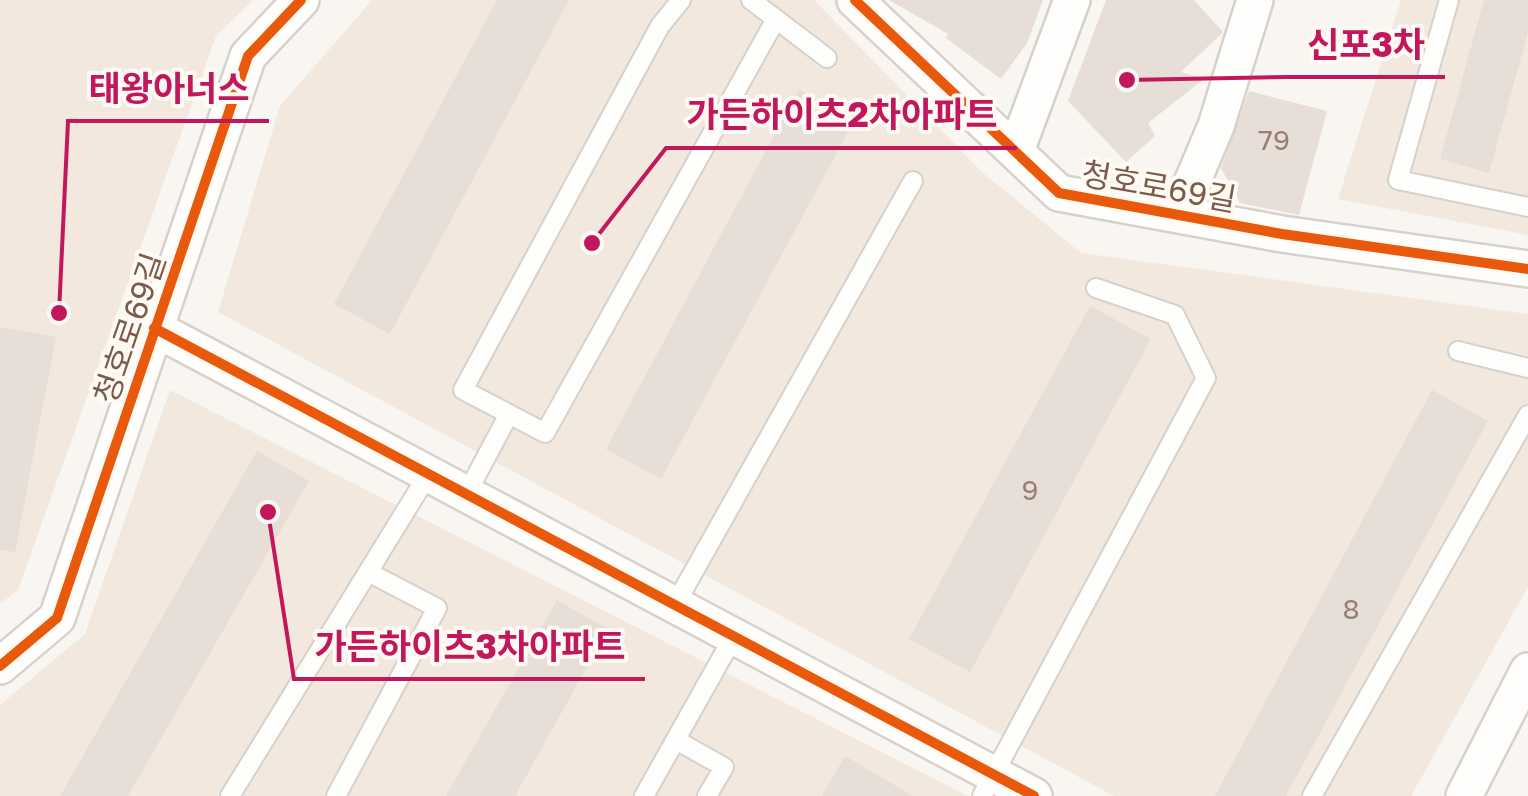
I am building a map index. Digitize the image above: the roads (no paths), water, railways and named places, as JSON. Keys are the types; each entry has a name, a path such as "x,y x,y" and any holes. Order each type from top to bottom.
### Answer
{"street":[{"name":"청호로69길","path":"0,666 57,618 248,56 301,0"},
{"name":"청호로69길","path":"855,0 1059,193 1179,212 1282,234 1528,270"},
{"path":"1016,152 1072,0"},
{"name":"청호로69길","path":"1179,212 1216,126 1254,0"},
{"path":"154,328 734,634 987,785 1034,796"},
{"path":"1464,796 1528,671"}],"lane":[{"path":"680,0 660,26 463,390 546,433 776,19"},
{"path":"751,0 827,58"},
{"path":"1449,0 1398,180 1528,207"},
{"path":"676,603 912,181"},
{"path":"987,785 1206,378 1175,314 1096,288"},
{"path":"1458,350 1528,368"},
{"path":"467,493 508,414"},
{"path":"1312,796 1528,415"},
{"path":"230,796 429,473"},
{"path":"336,796 437,608 368,572"},
{"path":"644,796 734,634"},
{"path":"676,740 724,767 707,796"}],"place":[{"name":"신포3차","path":"1127,80"},
{"name":"가든하이츠2차아파트","path":"592,243"},
{"name":"태왕아너스","path":"59,313"},
{"name":"가든하이츠3차아파트","path":"268,512"}]}
